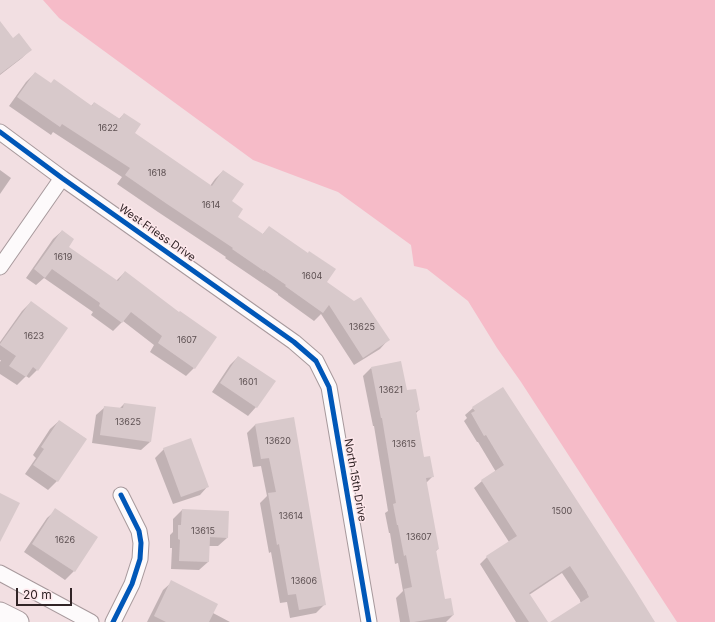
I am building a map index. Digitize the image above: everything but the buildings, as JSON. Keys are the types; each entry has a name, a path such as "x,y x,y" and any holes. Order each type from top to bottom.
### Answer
{"main road":[{"path":"0,613 18,622"}],"street":[{"name":"West Friess Drive","path":"0,132 62,178 303,349"},
{"path":"0,267 62,178"},
{"name":"North 15th Drive","path":"303,349 316,361 329,387 369,622"},
{"path":"113,622 132,584 140,559 141,543 139,531 121,495"},
{"path":"0,573 91,622"}],"shaded area":[{"path":"43,0 715,0 715,622 677,622 521,382 497,348 468,301 427,269 414,266 411,245 338,192 253,160 59,18"}],"cycle path":[{"path":"0,132 62,178 294,342 316,361 329,387 369,622"},
{"path":"113,622 132,584 140,559 141,543 139,531 121,495"}]}
